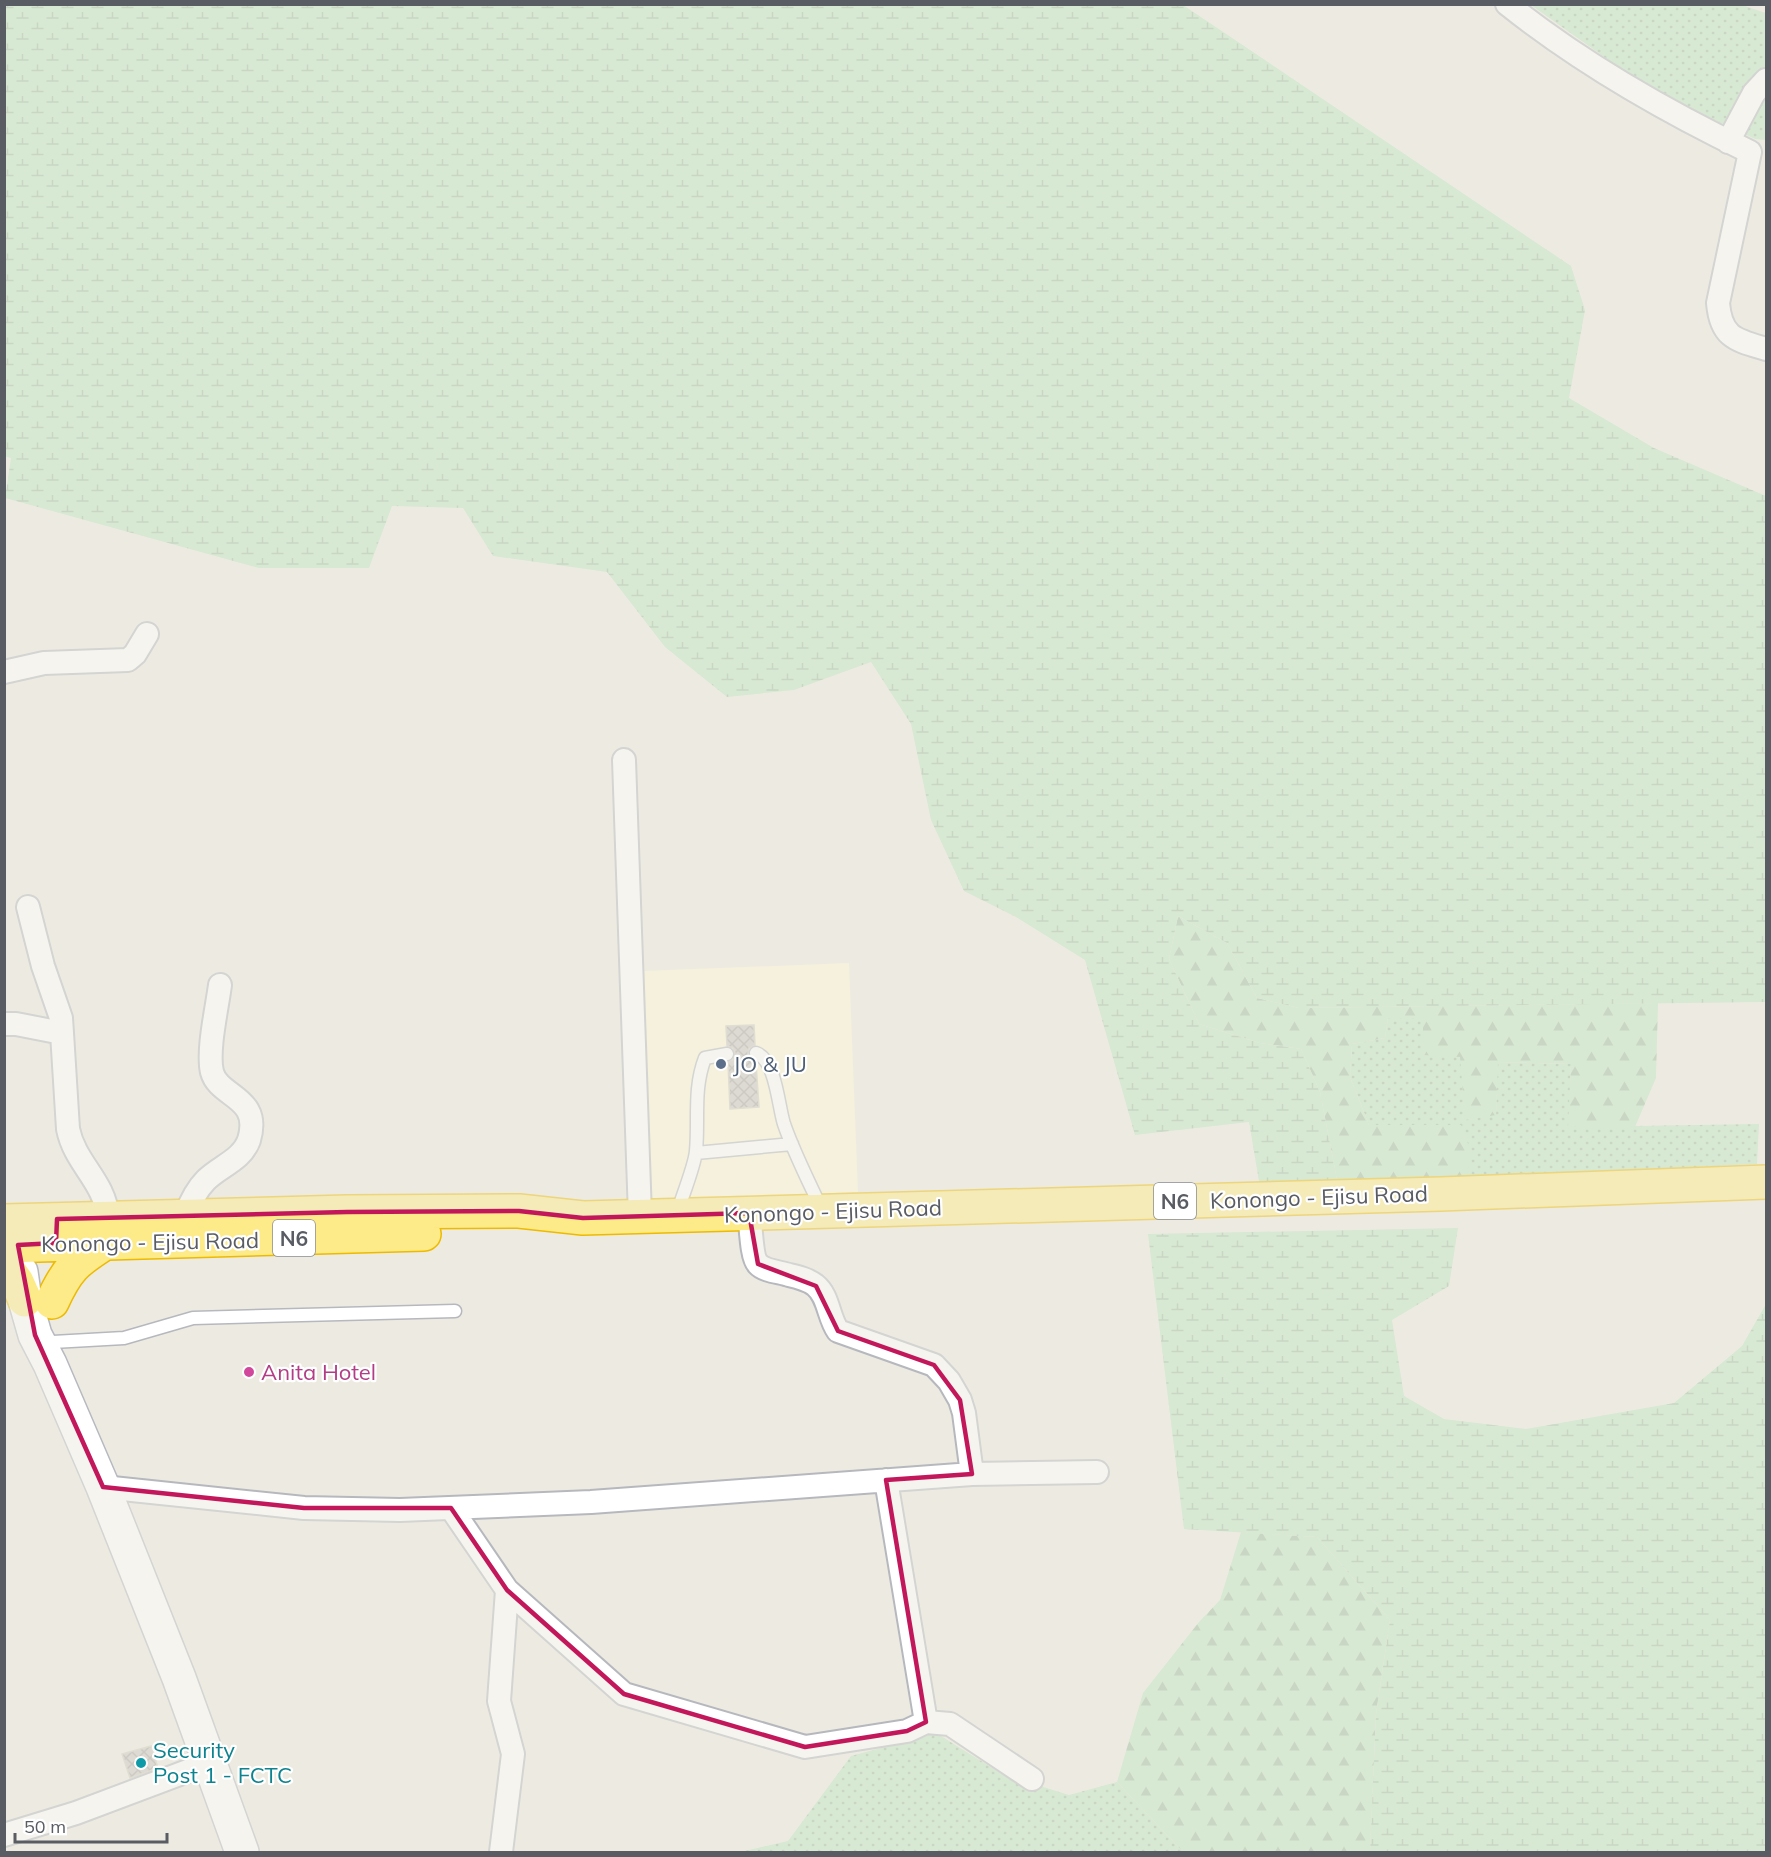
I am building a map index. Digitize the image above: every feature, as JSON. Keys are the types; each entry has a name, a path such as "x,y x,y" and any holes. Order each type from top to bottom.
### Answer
{"highway":[{"name":"Konongo - Ejisu Road","path":"106,1230 185,1216 519,1211 583,1218 1441,1194 1767,1182"},
{"name":"Konongo - Ejisu Road","path":"9,1239 56,1231 106,1230 522,1232 583,1218"},
{"path":"9,1239 17,1282 39,1301 63,1279 106,1230"}],"street":[{"path":"1507,4 1547,36 1689,121 1728,142 1758,154 1718,303 1719,320 1729,334 1741,341 1767,349"},
{"path":"1728,142 1754,93 1767,80"},
{"path":"4,672 44,663 128,660 135,654 147,634"},
{"path":"624,760 640,1216"},
{"path":"28,907 43,966 61,1018 68,1130 71,1145 103,1192 106,1230"},
{"path":"185,1216 205,1182 240,1155 248,1142 251,1127 248,1112 241,1100 218,1083 211,1070 211,1052 220,985"},
{"path":"4,1024 62,1033"},
{"path":"749,1213 754,1257 758,1264 764,1268 805,1279 816,1286 824,1295 833,1324 838,1330 934,1365 949,1381 960,1400 964,1413 972,1474"},
{"path":"56,1231 39,1301 35,1335 52,1353 102,1487 179,1678 242,1852"},
{"path":"102,1487 303,1508 400,1510 603,1501 972,1474 1097,1472"},
{"path":"885,1480 926,1722"},
{"path":"451,1508 507,1590 624,1695 805,1747 908,1731 926,1722 950,1724 1032,1779"},
{"path":"501,1852 513,1754 499,1701 507,1590"},
{"path":"4,1835 76,1813 209,1763"}],"lane":[{"path":"756,1053 762,1055 771,1069 784,1124 822,1211"},
{"path":"676,1215 696,1153 699,1073 705,1058 727,1054"},
{"path":"696,1153 792,1144"},
{"path":"52,1353 124,1338 193,1318 455,1311"}],"highlighted area":[{"path":"519,1211 583,1218 749,1213 758,1264 816,1286 838,1331 934,1365 960,1400 972,1474 886,1480 926,1722 907,1731 805,1747 624,1694 507,1590 451,1508 304,1508 103,1487 35,1335 18,1245 56,1243 57,1219 347,1212"}],"shaded area":[{"path":"849,963 858,1192 652,1200 643,971"}],"green space":[{"path":"1739,4 1766,13 1766,140 1755,139 1651,90 1531,5"},
{"path":"4,5 1183,5 1571,266 1585,310 1569,398 1654,448 1766,496 1766,1002 1299,1008 1257,998 1227,943 1178,916 1169,959 1199,1024 1260,1043 1301,1049 1320,1092 1338,1185 1260,1187 1249,1122 1135,1135 1085,960 1016,917 964,891 931,820 911,724 871,662 794,690 727,697 665,647 607,572 493,556 463,508 392,506 369,568 259,568 5,498 11,458 4,456"},
{"path":"1178,916 1227,943 1257,998 1299,1008 1658,1003 1656,1078 1635,1127 1568,1127 1571,1064 1498,1062 1496,1115 1465,1120 1460,1057 1423,1055 1423,1018 1388,1018 1385,1038 1352,1044 1350,1077 1369,1125 1461,1125 1472,1154 1466,1178 1338,1185 1320,1092 1301,1049 1260,1043 1199,1024 1169,959"},
{"path":"1388,1018 1424,1018 1461,1057 1496,1115 1497,1062 1571,1064 1569,1127 1759,1124 1757,1164 1466,1178 1461,1125 1369,1125 1350,1077 1352,1044 1385,1038"},
{"path":"1458,1228 1449,1286 1392,1320 1404,1396 1444,1419 1526,1429 1674,1403 1742,1346 1766,1304 1766,1852 1370,1852 1376,1714 1390,1620 1317,1537 1184,1529 1148,1234"},
{"path":"1241,1532 1317,1537 1390,1620 1376,1714 1370,1852 1183,1852 1117,1782 1143,1693 1199,1622 1220,1600"},
{"path":"936,1733 1002,1774 1069,1795 1117,1782 1183,1852 740,1852 788,1841 851,1756"}],"building":[{"path":"754,1025 755,1045 749,1048 748,1053 756,1063 759,1107 730,1109 728,1062 733,1060 735,1053 733,1048 727,1046 726,1026"},
{"name":"Security Post 1 - FCTC","path":"151,1746 158,1768 130,1778 122,1754"}],"place":[{"name":"JO & JU","path":"721,1064"},
{"name":"Anita Hotel","path":"249,1372"},
{"name":"Security Post 1 - FCTC","path":"141,1763"}]}
